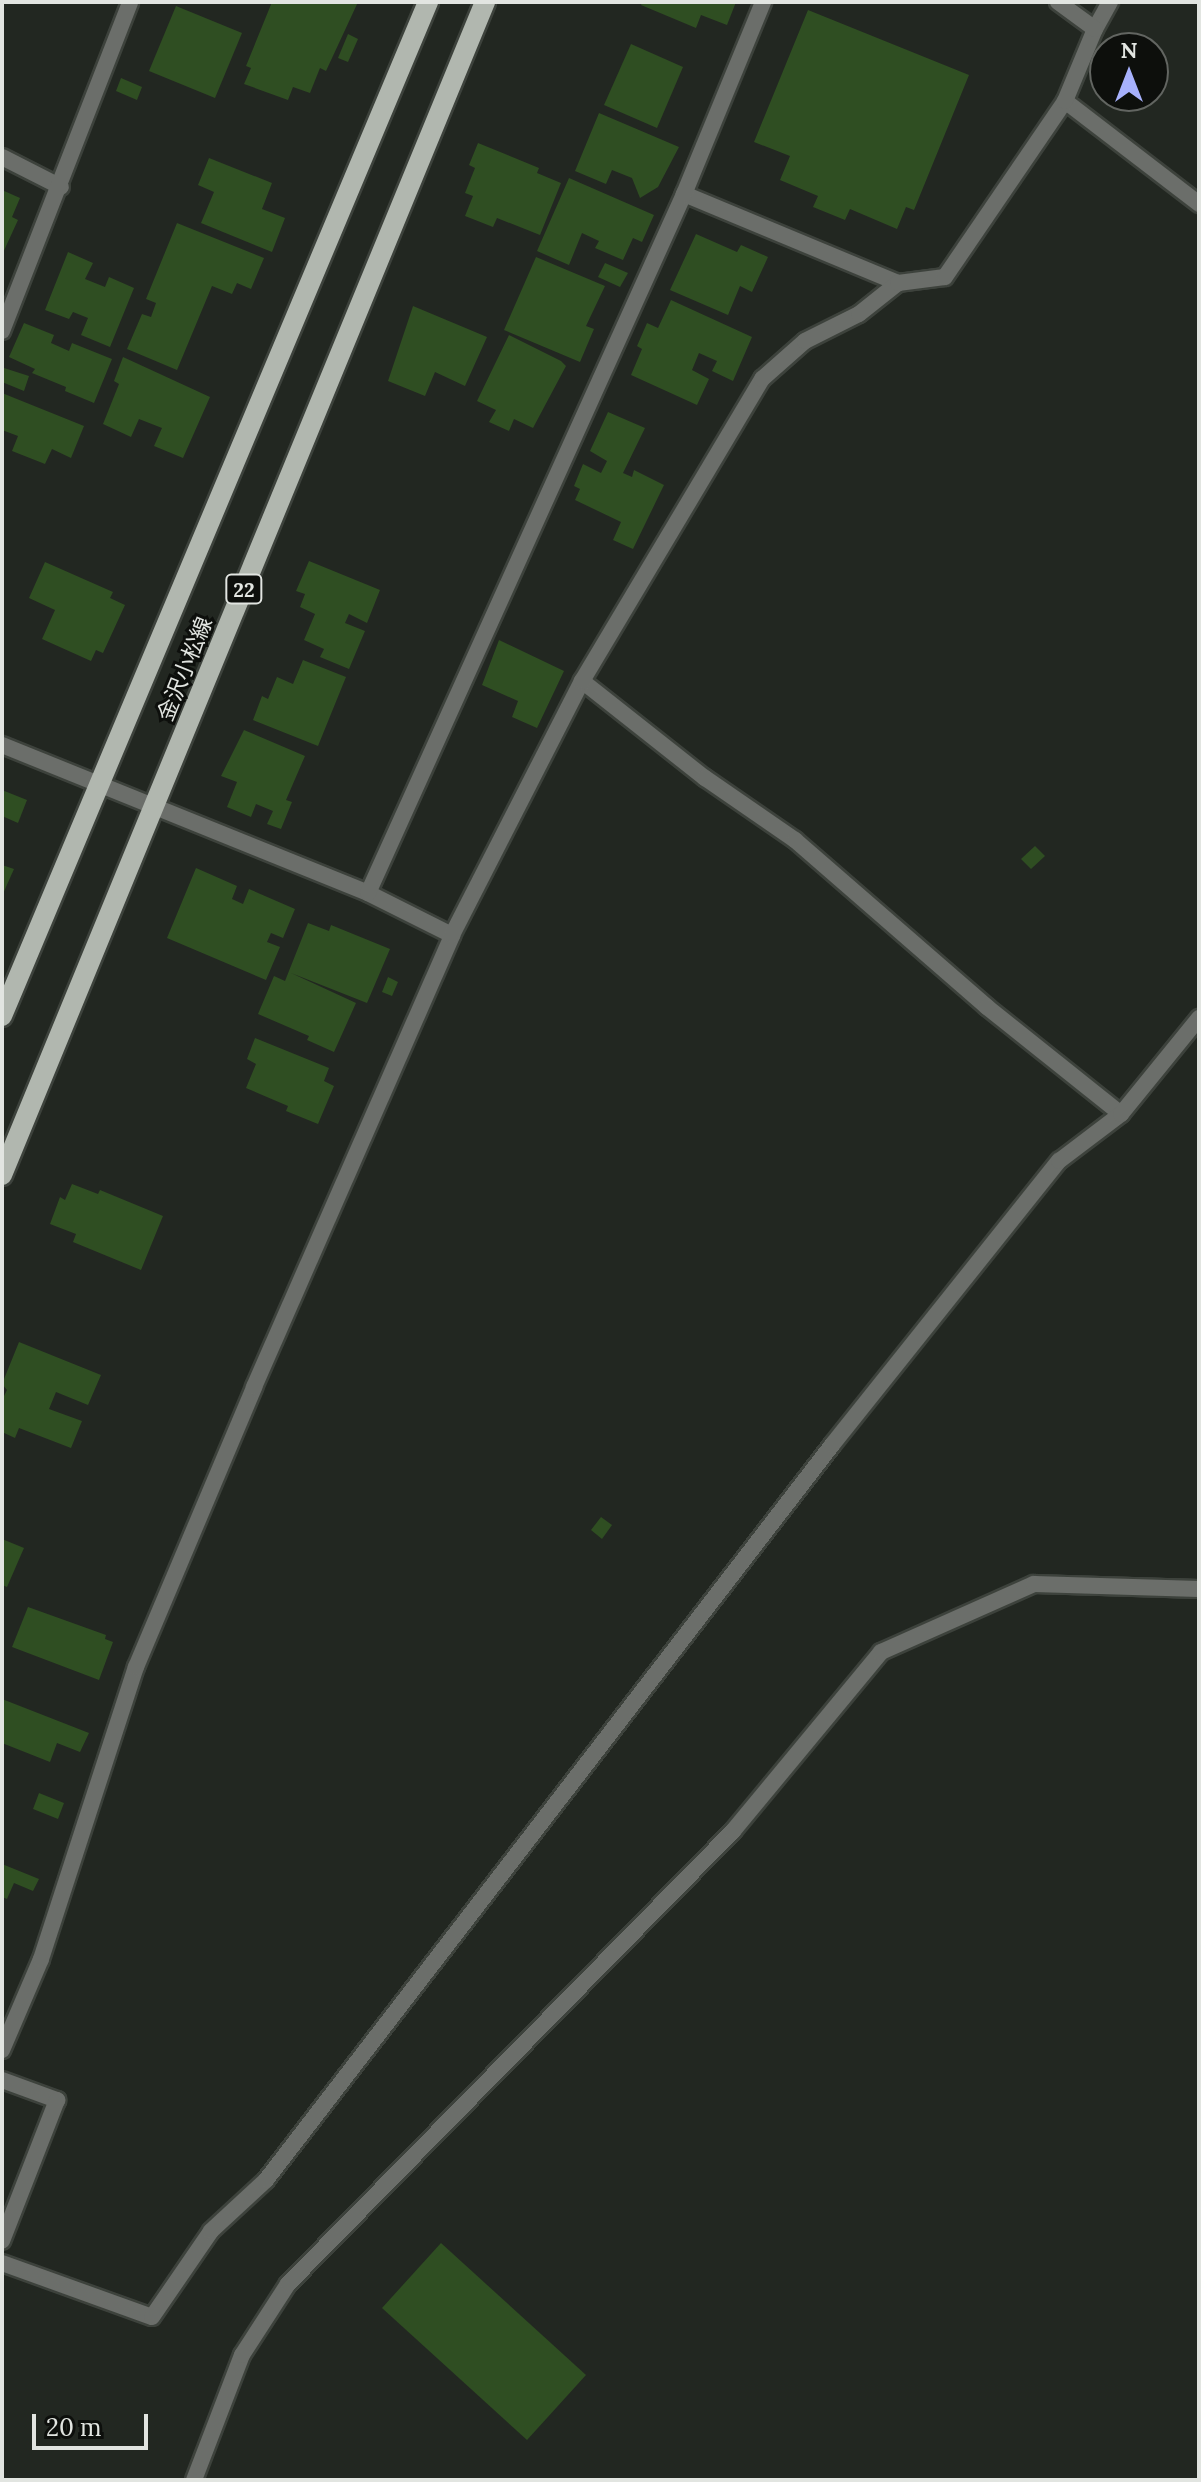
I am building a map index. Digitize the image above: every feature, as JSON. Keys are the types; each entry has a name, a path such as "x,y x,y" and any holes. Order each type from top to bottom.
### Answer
{"main road":[{"name":"金沢小松線","path":"2,1016 428,2"},
{"name":"金沢小松線","path":"2,1175 485,2"}],"street":[{"path":"2,331 61,187 130,2"},
{"path":"368,893 684,194 763,2"},
{"path":"1058,2 1095,29"},
{"path":"684,194 898,283 945,277 1065,101 1095,29 1110,2"},
{"path":"1065,101 1199,204"},
{"path":"2,157 61,187"},
{"path":"2,2050 41,1959 136,1667 254,1387 452,935 582,681 762,379 805,341 859,314 898,283"},
{"path":"582,681 705,778 795,840 987,1007 1121,1114"},
{"path":"2,745 368,893 452,935"},
{"path":"2,2263 152,2317 211,2231 266,2180 832,1445 1059,1161 1121,1114 1199,1018"},
{"path":"194,2480 242,2355 288,2284 733,1831 881,1652 1034,1584 1199,1589"},
{"path":"2,2080 57,2100 2,2241"}],"building":[{"path":"272,2 358,2 326,71 320,68 310,93 293,87 288,100 244,84 251,68 246,66"},
{"path":"642,2 736,2 727,25 701,15 696,28 641,5"},
{"path":"176,6 242,33 215,98 149,71"},
{"path":"808,10 969,75 914,210 906,207 897,229 850,209 845,220 813,207 818,196 780,180 790,156 754,142"},
{"path":"348,34 358,39 348,62 338,58"},
{"path":"631,44 683,67 657,128 604,105"},
{"path":"121,78 142,87 137,100 116,91"},
{"path":"599,113 679,147 658,187 640,198 632,178 612,170 606,184 575,171"},
{"path":"478,143 539,168 537,173 561,183 540,235 497,218 493,227 465,216 473,196 465,193 475,168 469,165"},
{"path":"209,158 272,183 262,209 285,218 272,252 201,223 214,192 198,185"},
{"path":"569,178 654,215 642,242 633,238 623,260 595,248 599,241 582,233 569,265 537,251"},
{"path":"2,190 20,198 12,217 18,220 2,255"},
{"path":"177,223 264,258 251,289 237,283 232,294 212,286 177,370 127,349 142,314 151,317 156,303 146,299"},
{"path":"696,234 737,252 741,245 768,257 752,292 740,286 728,315 670,290"},
{"path":"68,252 93,263 85,279 105,287 109,277 134,288 110,347 81,335 88,318 73,312 69,319 45,310"},
{"path":"536,257 605,286 586,326 594,329 580,362 504,330"},
{"path":"605,263 628,273 620,287 598,277"},
{"path":"671,300 752,337 733,381 712,371 717,361 699,353 692,370 709,379 697,405 631,375 642,349 637,346 647,323 658,328"},
{"path":"413,306 487,337 465,386 435,372 425,396 388,381"},
{"path":"24,323 54,335 51,343 69,351 72,343 112,359 94,403 65,391 66,387 32,373 35,369 9,357"},
{"path":"509,335 566,366 533,428 514,419 509,431 489,422 496,410 477,401"},
{"path":"123,357 210,397 183,458 154,446 162,428 139,419 131,437 103,424 119,384 114,381"},
{"path":"4,368 29,376 24,391 2,382"},
{"path":"2,393 84,426 71,458 52,449 45,464 12,451 18,436 2,430"},
{"path":"608,412 645,428 623,473 632,477 634,470 664,485 633,549 613,540 621,522 575,500 580,489 574,486 583,464 601,473 607,461 590,451"},
{"path":"309,561 380,590 367,623 349,614 345,623 365,631 349,669 320,657 324,649 304,640 315,614 300,607 305,594 296,591"},
{"path":"45,562 113,592 110,598 125,605 103,653 96,650 91,661 42,639 55,610 29,598"},
{"path":"499,640 564,671 537,728 512,717 518,701 482,685"},
{"path":"303,660 346,677 318,746 253,720 262,696 268,699 277,677 293,684"},
{"path":"244,730 305,756 286,800 292,802 281,829 267,824 273,811 256,804 251,817 227,807 237,782 221,776"},
{"path":"2,790 27,800 18,823 2,816"},
{"path":"1035,846 1045,856 1031,869 1021,859"},
{"path":"2,865 14,869 2,896"},
{"path":"196,868 237,886 232,899 243,904 249,889 295,909 283,938 271,933 267,942 280,947 266,980 167,938"},
{"path":"308,923 329,931 331,925 390,949 367,1003 291,973 356,1003 334,1052 307,1040 309,1036 258,1014 274,976 285,981"},
{"path":"388,977 398,982 392,996 382,992"},
{"path":"255,1038 329,1068 324,1081 334,1086 318,1124 286,1111 288,1106 246,1088 256,1064 247,1059"},
{"path":"72,1184 98,1194 100,1190 163,1216 141,1270 73,1242 76,1234 50,1224 60,1197 65,1200"},
{"path":"19,1342 101,1375 88,1405 56,1392 49,1409 82,1421 71,1448 19,1428 15,1438 2,1432 2,1400 7,1390 2,1384"},
{"path":"601,1517 612,1525 602,1539 591,1530"},
{"path":"2,1539 24,1548 7,1587 2,1585"},
{"path":"28,1607 106,1635 105,1639 113,1642 99,1680 12,1647"},
{"path":"2,1699 89,1733 80,1752 57,1743 50,1762 2,1743"},
{"path":"39,1793 64,1803 58,1819 33,1809"},
{"path":"2,1864 39,1879 33,1891 14,1883 7,1899 2,1897"},
{"path":"441,2243 586,2375 527,2440 382,2308"}]}
